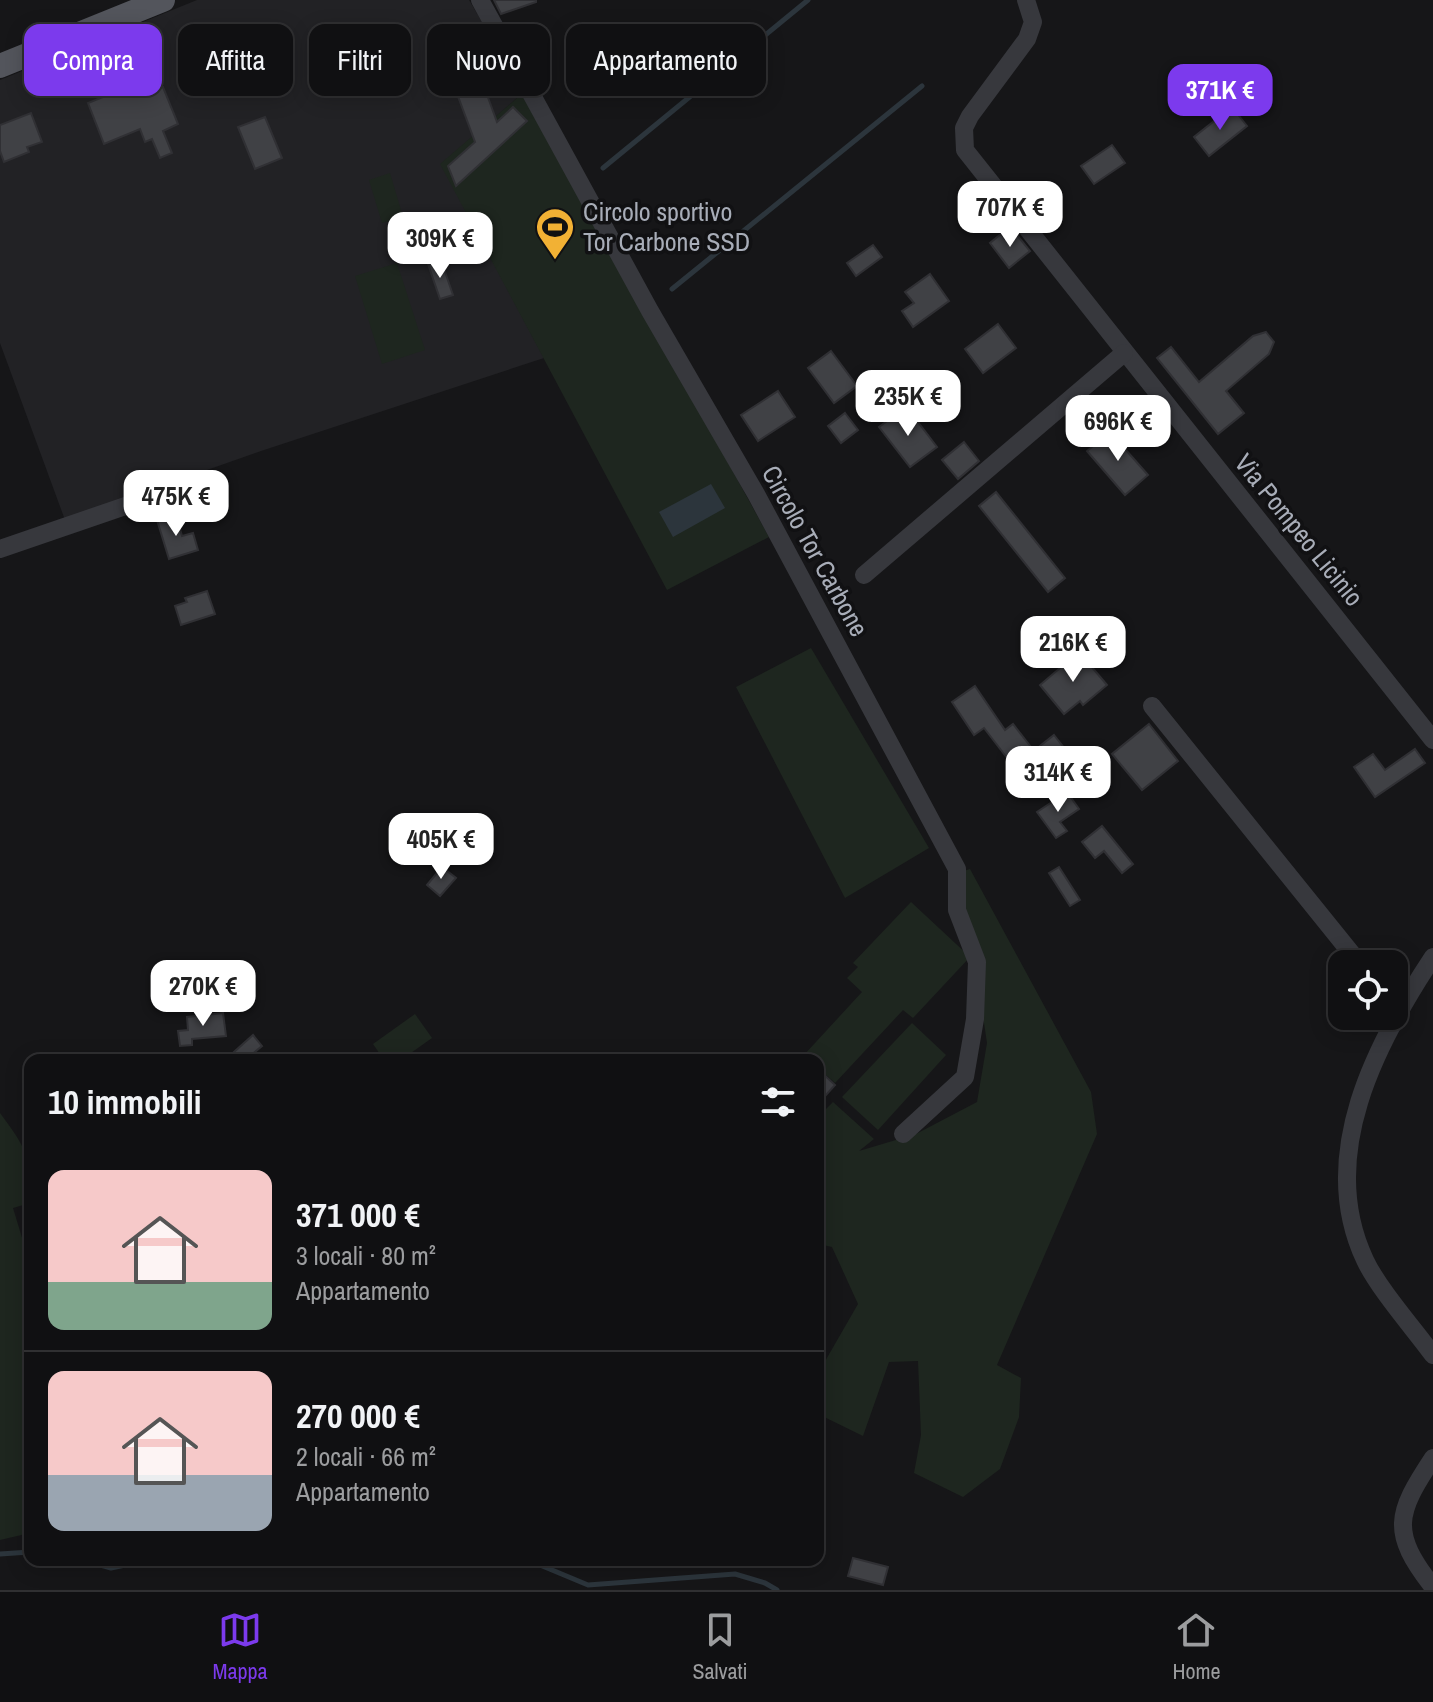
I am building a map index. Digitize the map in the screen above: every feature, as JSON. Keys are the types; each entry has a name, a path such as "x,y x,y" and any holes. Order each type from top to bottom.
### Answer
{"main road":[{"path":"0,66 163,0"}],"street":[{"name":"Circolo Tor Carbone","path":"480,0 650,311 756,494 957,869 957,910 977,962 975,1019 965,1077 903,1134"},
{"name":"Via Pompeo Licinio","path":"1026,0 1033,22 1027,39 970,116 963,138 965,150 1433,740"},
{"path":"864,575 1124,353"},
{"path":"0,549 137,502"},
{"path":"1152,706 1349,950"},
{"path":"1408,987 1433,957"},
{"path":"1386,1030 1364,1084 1347,1157 1352,1217 1365,1261 1433,1355"},
{"path":"1433,1458 1410,1492 1402,1519 1403,1535 1412,1560 1433,1587"}],"shaded area":[{"path":"197,0 469,0 483,24 427,24 427,96 519,96 441,164 544,358 261,451 65,520 0,343 0,80 24,70 24,96 162,96 162,24 138,24"},
{"name":"Circolo sportivo Tor Carbone SSD","path":"519,96 526,96 769,537 667,590 440,164"},
{"path":"390,173 403,217 382,223 369,180"},
{"path":"397,263 425,350 382,364 355,276"},
{"path":"711,484 725,508 673,537 659,512"},
{"path":"811,648 929,848 845,898 736,687"},
{"path":"970,869 1091,1092 1097,1134 997,1365 1021,1378 1019,1417 1000,1469 963,1497 914,1473 921,1435 918,1361 889,1362 863,1436 824,1417 824,1363 858,1304 832,1247 824,1245 824,1111 833,1102 874,1139 859,1151 916,1134 977,1102 987,1043 975,962 954,874"},
{"path":"911,902 970,957 913,1018 903,1010 835,1083 824,1073 824,1054 805,1054 862,992 847,978 858,967 853,963"},
{"path":"415,1014 432,1038 409,1054 380,1054 373,1044"},
{"path":"912,1023 946,1055 878,1130 842,1097"},
{"path":"0,1113 24,1150 24,1205 13,1208 24,1244 24,1534 0,1540"}],"building":[{"path":"494,0 536,0 536,2 501,14"},
{"path":"163,87 178,124 163,131 172,153 160,158 152,139 145,142 140,129 104,144 88,103 106,96 162,96"},
{"path":"458,96 487,96 497,122 513,107 527,121 456,186 448,166 475,142"},
{"path":"1232,107 1247,126 1209,156 1194,137"},
{"path":"31,113 42,142 27,147 29,152 4,162 0,151 0,125"},
{"path":"265,117 282,158 255,169 238,127"},
{"path":"1112,145 1125,163 1094,184 1081,166"},
{"path":"1001,234 1005,239 1011,234 1014,238 1017,235 1030,251 1009,268 990,243"},
{"path":"873,245 882,257 856,276 847,263"},
{"path":"441,260 453,295 440,299 428,264"},
{"path":"930,274 949,301 913,327 902,311 914,303 905,292"},
{"path":"998,324 1016,348 983,373 965,349"},
{"path":"1266,332 1274,342 1269,354 1226,391 1244,413 1218,434 1157,358 1171,347 1199,382 1253,336"},
{"path":"831,351 857,386 834,403 808,368"},
{"path":"778,391 795,417 758,441 741,415"},
{"path":"845,413 858,430 841,443 828,426"},
{"path":"898,413 903,419 911,413 937,447 910,467 879,427"},
{"path":"1110,432 1148,475 1125,495 1087,451"},
{"path":"964,442 979,461 958,479 942,460"},
{"path":"996,492 1065,578 1048,592 979,506"},
{"path":"176,514 182,536 193,533 198,550 169,559 157,520"},
{"path":"207,591 215,614 181,625 175,606 187,602 185,598"},
{"path":"1079,652 1107,685 1083,705 1080,701 1064,714 1040,685"},
{"path":"975,686 1005,730 1013,724 1031,747 1011,763 984,728 974,735 952,702"},
{"path":"1149,724 1178,761 1142,790 1112,754"},
{"path":"1054,735 1080,768 1066,779 1040,746"},
{"path":"1415,749 1425,763 1375,797 1354,767 1373,754 1385,770"},
{"path":"1067,792 1079,809 1060,822 1067,831 1056,838 1037,812"},
{"path":"1102,826 1133,864 1122,873 1104,851 1095,858 1082,842"},
{"path":"442,867 456,878 440,896 427,885"},
{"path":"1059,867 1080,900 1070,906 1049,873"},
{"path":"223,1013 226,1036 192,1039 192,1045 180,1046 178,1031 188,1030 187,1017"},
{"path":"253,1035 262,1046 252,1054 234,1052"},
{"path":"824,1075 835,1085 824,1097"},
{"path":"853,1558 888,1567 883,1585 848,1576"}],"waterway":[{"path":"603,168 808,0"},
{"path":"672,289 922,86"},
{"path":"0,1554 24,1552"},
{"path":"104,1566 120,1566"},
{"path":"542,1566 588,1585 735,1574 777,1590"}],"place":[{"name":"Circolo sportivo Tor Carbone SSD","path":"555,261"}]}
